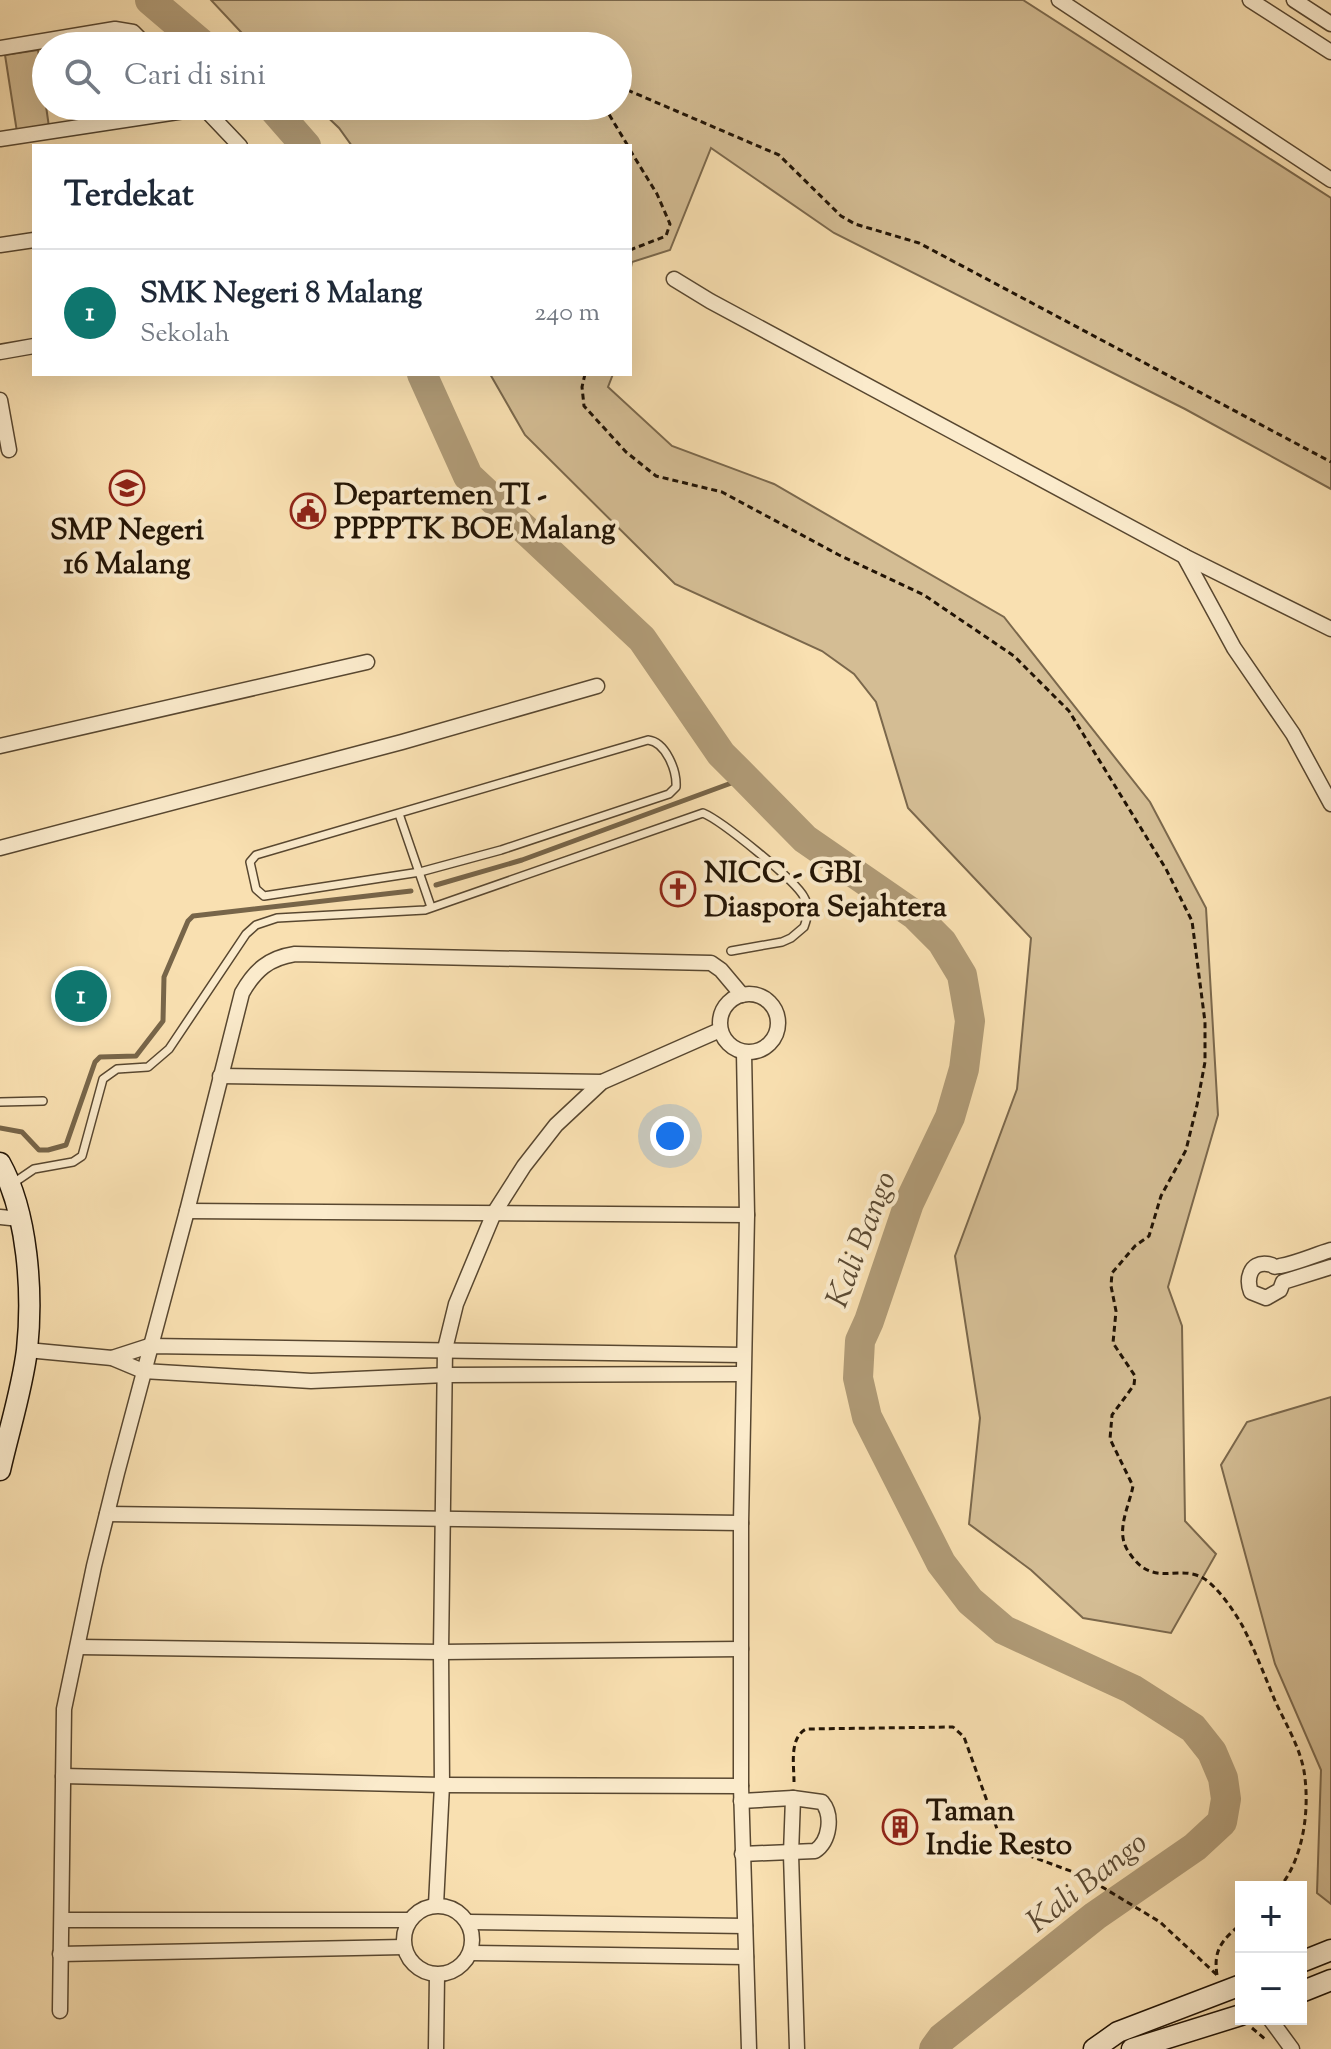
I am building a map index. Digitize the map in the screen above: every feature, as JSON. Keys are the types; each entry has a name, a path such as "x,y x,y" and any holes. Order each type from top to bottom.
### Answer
{"street":[{"path":"1059,0 1331,180"},
{"path":"1250,0 1331,52"},
{"path":"1294,0 1331,24"},
{"path":"97,32 115,29 131,32"},
{"path":"0,48 32,43"},
{"path":"0,139 121,120"},
{"path":"215,120 238,144"},
{"path":"0,245 32,240"},
{"path":"674,279 1184,556 1331,629"},
{"path":"0,352 32,346"},
{"path":"0,400 9,450"},
{"path":"1184,556 1234,648 1293,734 1331,804"},
{"path":"0,746 367,662"},
{"path":"0,848 402,742 597,686"},
{"path":"60,2011 64,1709 94,1566 149,1346 242,993 251,976 271,960 295,954 711,963 742,995"},
{"path":"754,994 765,998 778,1016 778,1028 766,1047 756,1052 734,1048 720,1030 724,1008 742,995 754,994"},
{"path":"436,1905 442,1785 445,1349 461,1291 494,1213 524,1166 556,1125 602,1082 720,1030"},
{"path":"744,1052 747,1215 741,1523 741,1793 749,2049"},
{"path":"220,1076 602,1082"},
{"path":"0,1163 12,1184 10,1218 28,1275 27,1350 0,1470"},
{"path":"187,1211 747,1215"},
{"path":"1276,1267 1283,1282 1280,1290 1266,1298 1251,1292 1249,1276 1253,1269 1268,1264 1276,1267 1331,1250"},
{"path":"1283,1282 1331,1267"},
{"path":"112,1358 149,1346 743,1355"},
{"path":"27,1350 112,1358 143,1371 311,1381 446,1375 743,1374"},
{"path":"107,1514 741,1523"},
{"path":"79,1647 441,1652 741,1649"},
{"path":"63,1776 741,1793 822,1802 828,1810 829,1826 821,1848 791,1854 742,1854"},
{"path":"793,1798 791,1854 797,2049"},
{"path":"436,1905 449,1907 469,1922 474,1937 472,1953 458,1969 437,1975 426,1973 416,1967 404,1947 404,1933 410,1920 422,1910 436,1905"},
{"path":"62,1920 410,1920"},
{"path":"469,1922 745,1926"},
{"path":"60,1954 404,1947"},
{"path":"1307,1960 1331,1950"},
{"path":"472,1953 746,1957"},
{"path":"436,2049 437,1975"},
{"path":"1307,1990 1331,1980"},
{"path":"1094,2049 1118,2032 1235,1987"},
{"path":"1132,2049 1235,2017"},
{"path":"1274,2025 1292,2049"}],"lane":[{"path":"651,740 663,746 676,778 676,787 669,794 501,850 420,872 264,896 256,889 250,862 256,855 651,740"},
{"path":"12,1184 34,1169 73,1162 82,1156 103,1079 117,1069 148,1067 169,1049 246,934 256,925 277,918 412,911 431,907 703,813 747,843 801,892 808,906 804,927 791,938 731,951"},
{"path":"399,814 431,907"},
{"path":"0,1102 43,1101"}],"path":[{"path":"632,92 779,155 841,216 855,224 919,243 1331,462"},
{"path":"612,120 627,144"},
{"path":"632,153 657,194 670,224 666,236 632,249"},
{"path":"585,376 584,406 626,452 656,476 722,492 839,555 924,595 1014,656 1069,711 1166,869 1192,921 1205,1022 1205,1062 1186,1150 1161,1196 1155,1224 1149,1236 1135,1246 1112,1273 1116,1311 1113,1343 1135,1376 1134,1385 1112,1415 1110,1439 1133,1486 1121,1536 1126,1548 1135,1561 1152,1573 1187,1573 1204,1578 1215,1590 1241,1624 1299,1756 1306,1791 1304,1823 1298,1853 1285,1881"},
{"path":"793,1798 795,1743 801,1731 831,1727 953,1727 964,1737 1001,1840 1011,1849 1084,1876 1160,1922 1207,1967"},
{"path":"1217,1975 1216,1950 1235,1929"}],"shaded area":[{"path":"211,0 1023,0 1331,198 1331,489 1185,409 834,233 711,148 670,250 632,262 632,144 351,144 331,120 632,120 632,32 241,32"},
{"path":"32,51 32,120 48,120 49,127 17,132 5,55"},
{"path":"491,376 612,376 608,387 672,446 774,484 1004,617 1150,802 1206,908 1218,1115 1168,1287 1182,1326 1185,1521 1216,1554 1171,1633 1083,1618 1031,1570 969,1524 980,1418 955,1256 1017,1089 1031,938 908,808 876,702 854,674 822,651 675,584 525,435"},
{"path":"1331,1397 1331,1904 1317,1893 1321,1770 1275,1664 1221,1465 1247,1422"}],"waterway":[{"name":"Kali Bango","path":"150,0 188,32"},
{"name":"Kali Bango","path":"283,120 304,144"},
{"name":"Kali Bango","path":"423,376 468,476 642,639 721,754 805,839 915,915 942,942 962,975 970,1021 964,1069 950,1117 909,1203 860,1341 858,1378 867,1417 941,1563 970,1601 1004,1630 1132,1689 1193,1728 1212,1752 1223,1778 1226,1799 1222,1822 1195,1847 1095,1916 942,2038 934,2049"},
{"path":"436,885 522,860 745,778"},
{"path":"0,1128 22,1132 39,1150 66,1145 95,1062 100,1057 136,1056 163,1021 164,977 193,916 411,891"}],"place":[{"name":"SMP Negeri 16 Malang","path":"127,488"},
{"name":"Departemen TI - PPPPTK BOE Malang","path":"308,511"},
{"name":"NICC - GBI Diaspora Sejahtera","path":"678,889"},
{"name":"SMK Negeri 8 Malang","path":"81,996"},
{"name":"Taman Indie Resto","path":"900,1827"}]}
